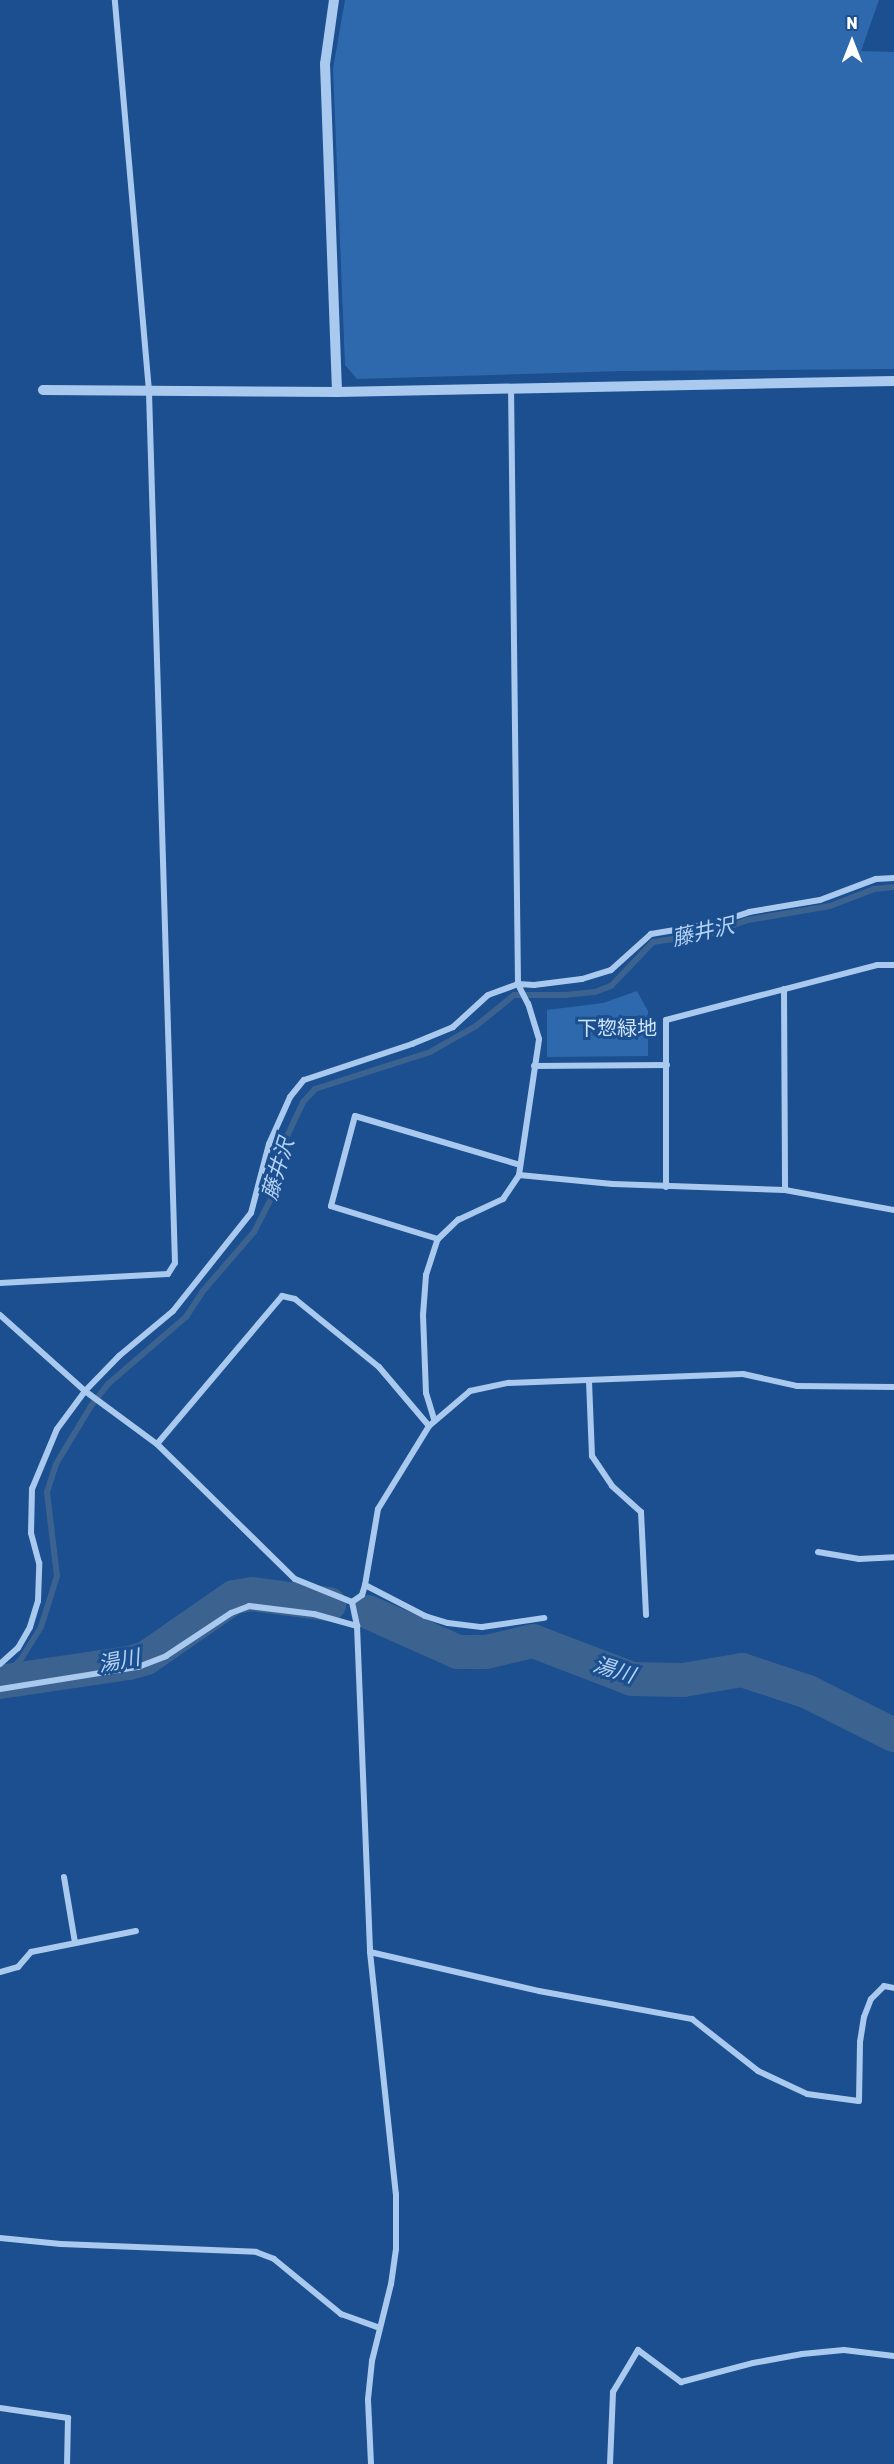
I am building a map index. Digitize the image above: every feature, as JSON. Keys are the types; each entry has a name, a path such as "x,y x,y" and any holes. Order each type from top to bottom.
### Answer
{"street":[{"path":"0,1283 168,1275 175,1263 149,391 115,0"},
{"path":"334,0 325,64 337,392"},
{"path":"43,390 337,392 894,381"},
{"path":"434,1419 426,1394 423,1315 426,1275 438,1239 458,1220 503,1200 519,1175 539,1040 528,1004 518,984 511,387"},
{"path":"0,1664 18,1648 30,1626 38,1601 39,1563 31,1533 32,1489 57,1429 85,1391 119,1356 173,1311 251,1213 269,1144 290,1097 303,1080 412,1044 453,1027 488,995 518,984 534,985 582,979 611,970 651,934 716,923 749,912 820,900 876,879 894,878"},
{"path":"666,1187 666,1020 877,965 894,965"},
{"path":"784,989 785,1190"},
{"path":"534,1066 667,1065"},
{"path":"438,1239 331,1206 355,1116 520,1165"},
{"path":"519,1175 666,1187 785,1190 894,1210"},
{"path":"157,1444 282,1296 295,1299 379,1367 429,1426"},
{"path":"0,1315 85,1391 157,1444 295,1579 352,1602"},
{"path":"352,1602 362,1594 365,1586 378,1509 434,1419 470,1391 509,1383 589,1382 743,1374 797,1386 894,1387"},
{"path":"589,1382 592,1456 612,1486 641,1512 646,1615"},
{"path":"818,1551 859,1559 894,1557"},
{"path":"365,1586 425,1616 448,1623 482,1627 544,1618"},
{"path":"352,1602 357,1626 370,1952 396,2194 396,2249 391,2284 372,2361 368,2400 371,2464"},
{"path":"0,1689 138,1667 166,1656 231,1613 249,1606 314,1614 357,1626"},
{"path":"64,1877 75,1943"},
{"path":"0,1972 18,1967 31,1952 136,1931"},
{"path":"370,1952 539,1990 692,2019 758,2071 807,2094 859,2101 860,2042 864,2017 871,1999 884,1986 894,1988"},
{"path":"0,2238 60,2244 256,2252 274,2259 341,2314 380,2328"},
{"path":"610,2464 613,2392 638,2350 681,2382 753,2363 802,2354 844,2350 894,2356"},
{"path":"0,2408 68,2418 67,2464"}],"green space":[{"path":"345,0 879,0 861,51 894,52 894,369 623,371 357,379 345,365 333,69"},
{"name":"下惣緑地","path":"637,991 648,1011 648,1056 547,1057 547,1010 603,1003"}],"waterway":[{"name":"藤井沢","path":"0,1681 21,1659 41,1627 57,1576 47,1492 56,1464 91,1406 108,1384 186,1317 203,1291 254,1232 271,1199 282,1147 303,1102 315,1089 430,1052 476,1026 514,995 565,995 595,992 611,986 653,942 712,933 748,920 830,906 874,889 894,887"},
{"name":"湯川","path":"0,1682 129,1663 146,1658 234,1597 252,1594 329,1604"},
{"name":"湯川","path":"368,1612 458,1652 486,1652 533,1641 632,1679 683,1680 742,1670 808,1692 894,1735"}]}
